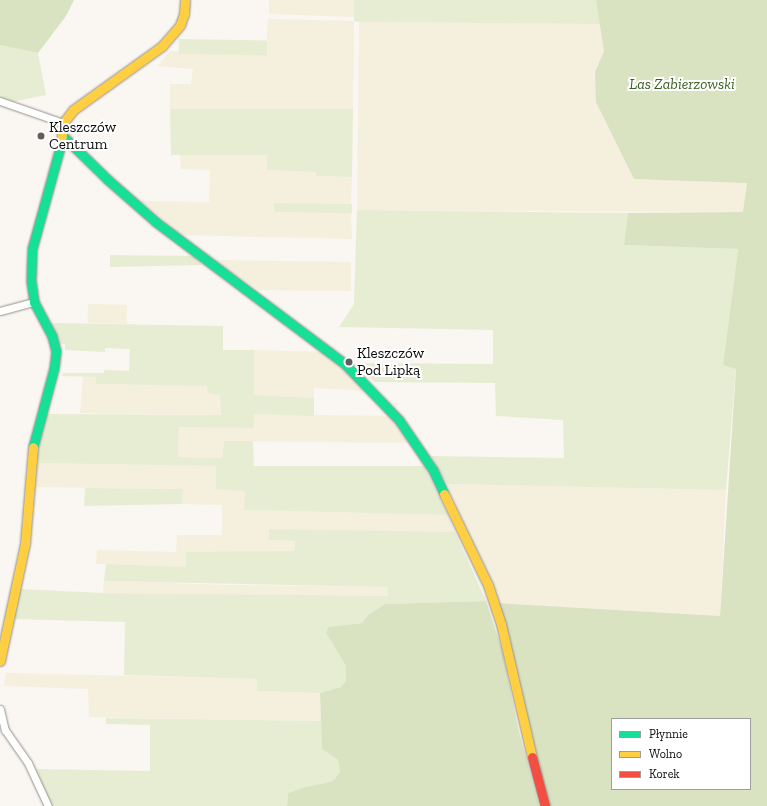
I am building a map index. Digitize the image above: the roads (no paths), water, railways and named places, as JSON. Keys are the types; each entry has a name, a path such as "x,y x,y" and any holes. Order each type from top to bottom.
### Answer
{"street":[{"path":"0,661 26,543 33,444 49,390 56,351 52,336 34,302 31,280 32,249 63,136 63,123 73,110 134,68 166,42 180,25 184,14 185,0"},
{"path":"0,100 63,123"},
{"path":"63,136 107,179 156,222 344,364 360,378 399,420 433,470 488,585 501,624 522,725 545,806"},
{"path":"0,311 34,302"},
{"path":"0,709 5,730 28,763 48,806"}],"place":[{"name":"Kleszczów Centrum","path":"41,136"},
{"name":"Kleszczów Pod Lipką","path":"349,362"}],"park label":[{"name":"Las Zabierzowski","path":"682,85"}]}
